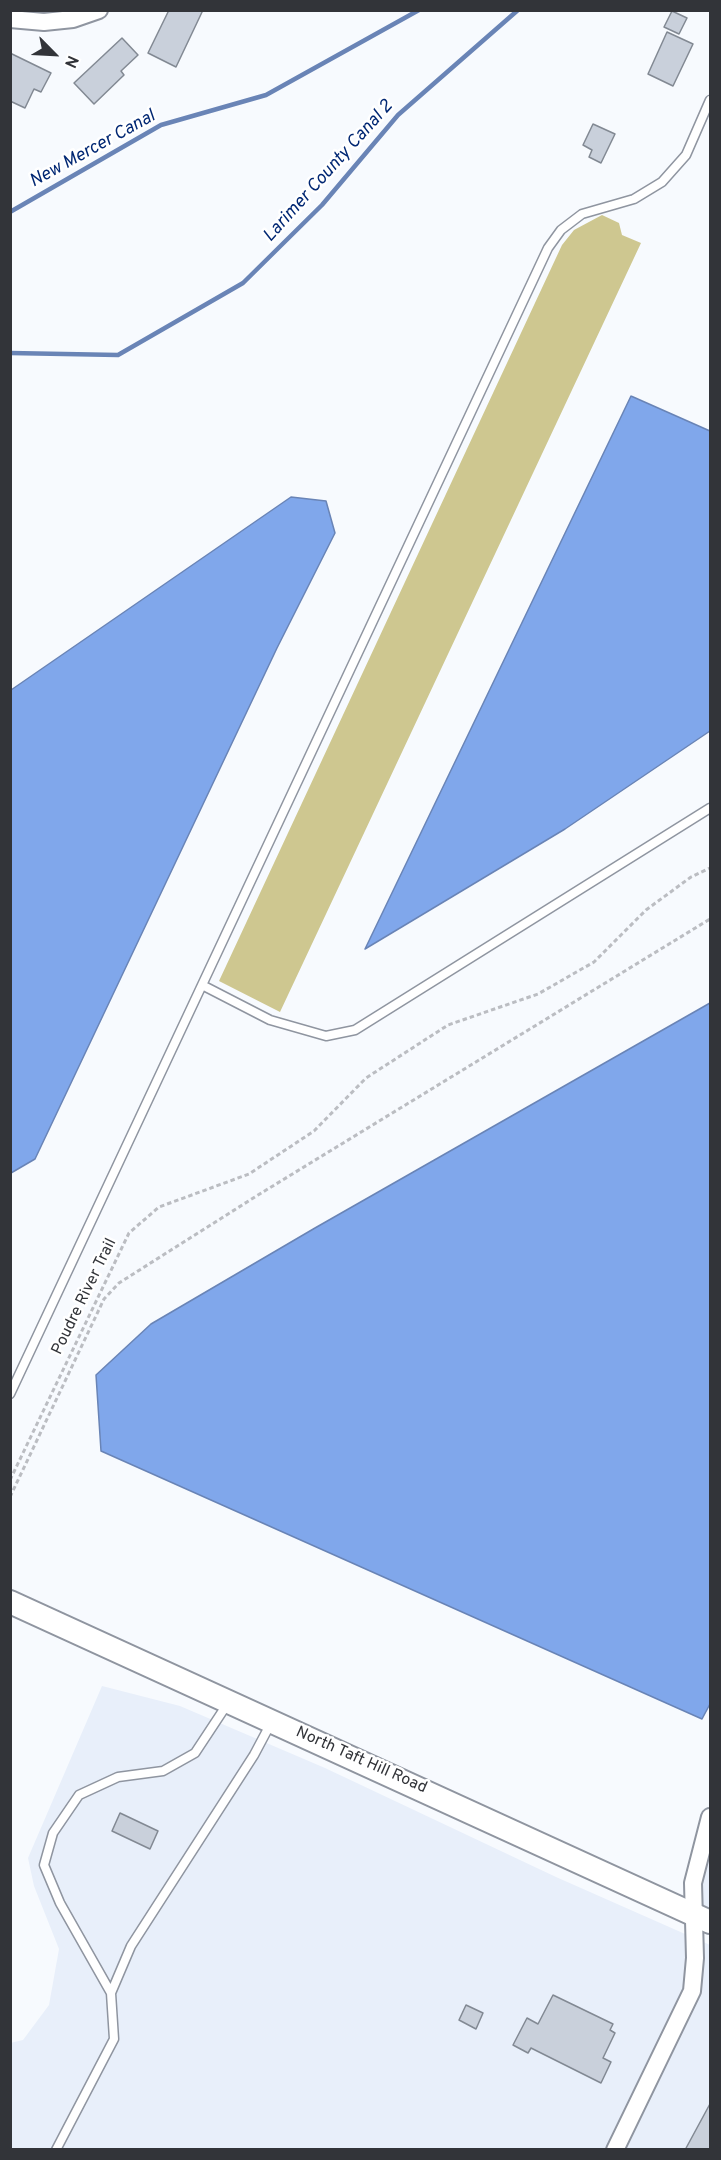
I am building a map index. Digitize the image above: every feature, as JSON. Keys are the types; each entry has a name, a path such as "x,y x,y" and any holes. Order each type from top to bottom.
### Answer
{"main road":[{"name":"North Taft Hill Road","path":"10,1602 703,1918"}],"street":[{"path":"10,19 44,22 73,19 99,10"},
{"path":"615,2150 692,1990 703,1918 693,1883 711,1817"}],"lane":[{"path":"10,1394 548,248 561,230 582,214 634,199 662,182 686,155 711,100"},
{"path":"202,985 270,1020 326,1036 355,1030 711,808"},
{"path":"56,2150 114,2039 111,1993 60,1903 44,1865 53,1833 79,1795 118,1777 163,1771 195,1753 230,1701"},
{"path":"111,1993 131,1946 254,1755 272,1722"}],"path":[{"name":"Poudre River Trail","path":"10,1480 129,1233 159,1207 249,1174 314,1131 366,1078 448,1025 538,994 594,962 646,910 691,877 711,868"},
{"path":"10,1497 104,1299 119,1283 258,1195 711,919"}],"shaded area":[{"path":"602,215 619,223 622,235 641,243 280,1012 219,981 562,245 574,230"},
{"path":"102,1686 180,1706 325,1768 556,1877 710,1945 710,2149 11,2149 10,2043 23,2040 49,2005 59,1949 34,1886 28,1858"},
{"path":"710,1817 710,1922 695,1915"}],"water":[{"path":"631,396 710,431 710,731 565,829 365,949"},
{"path":"291,497 326,501 335,533 277,648 35,1159 11,1173 11,690"},
{"path":"710,1003 710,1704 702,1719 101,1451 96,1375 151,1324"}],"building":[{"path":"169,10 203,10 176,67 148,53"},
{"path":"672,11 687,18 679,34 664,27"},
{"path":"667,32 693,44 673,86 648,74"},
{"path":"122,38 138,55 121,71 124,75 94,104 74,83"},
{"path":"10,53 51,73 41,92 34,89 25,108 10,101"},
{"path":"593,124 615,134 601,163 589,157 592,150 583,145"},
{"path":"120,1813 158,1831 150,1849 112,1831"},
{"path":"553,1995 613,2024 610,2030 615,2033 603,2058 611,2062 601,2083 531,2048 528,2053 513,2045 527,2018 538,2024"},
{"path":"466,2005 483,2013 476,2029 459,2020"},
{"path":"711,2102 711,2150 685,2150"}],"waterway":[{"name":"New Mercer Canal","path":"10,212 161,125 266,95 419,10"},
{"name":"Larimer County Canal 2","path":"10,353 118,355 243,283 322,205 398,115 518,10"}]}
